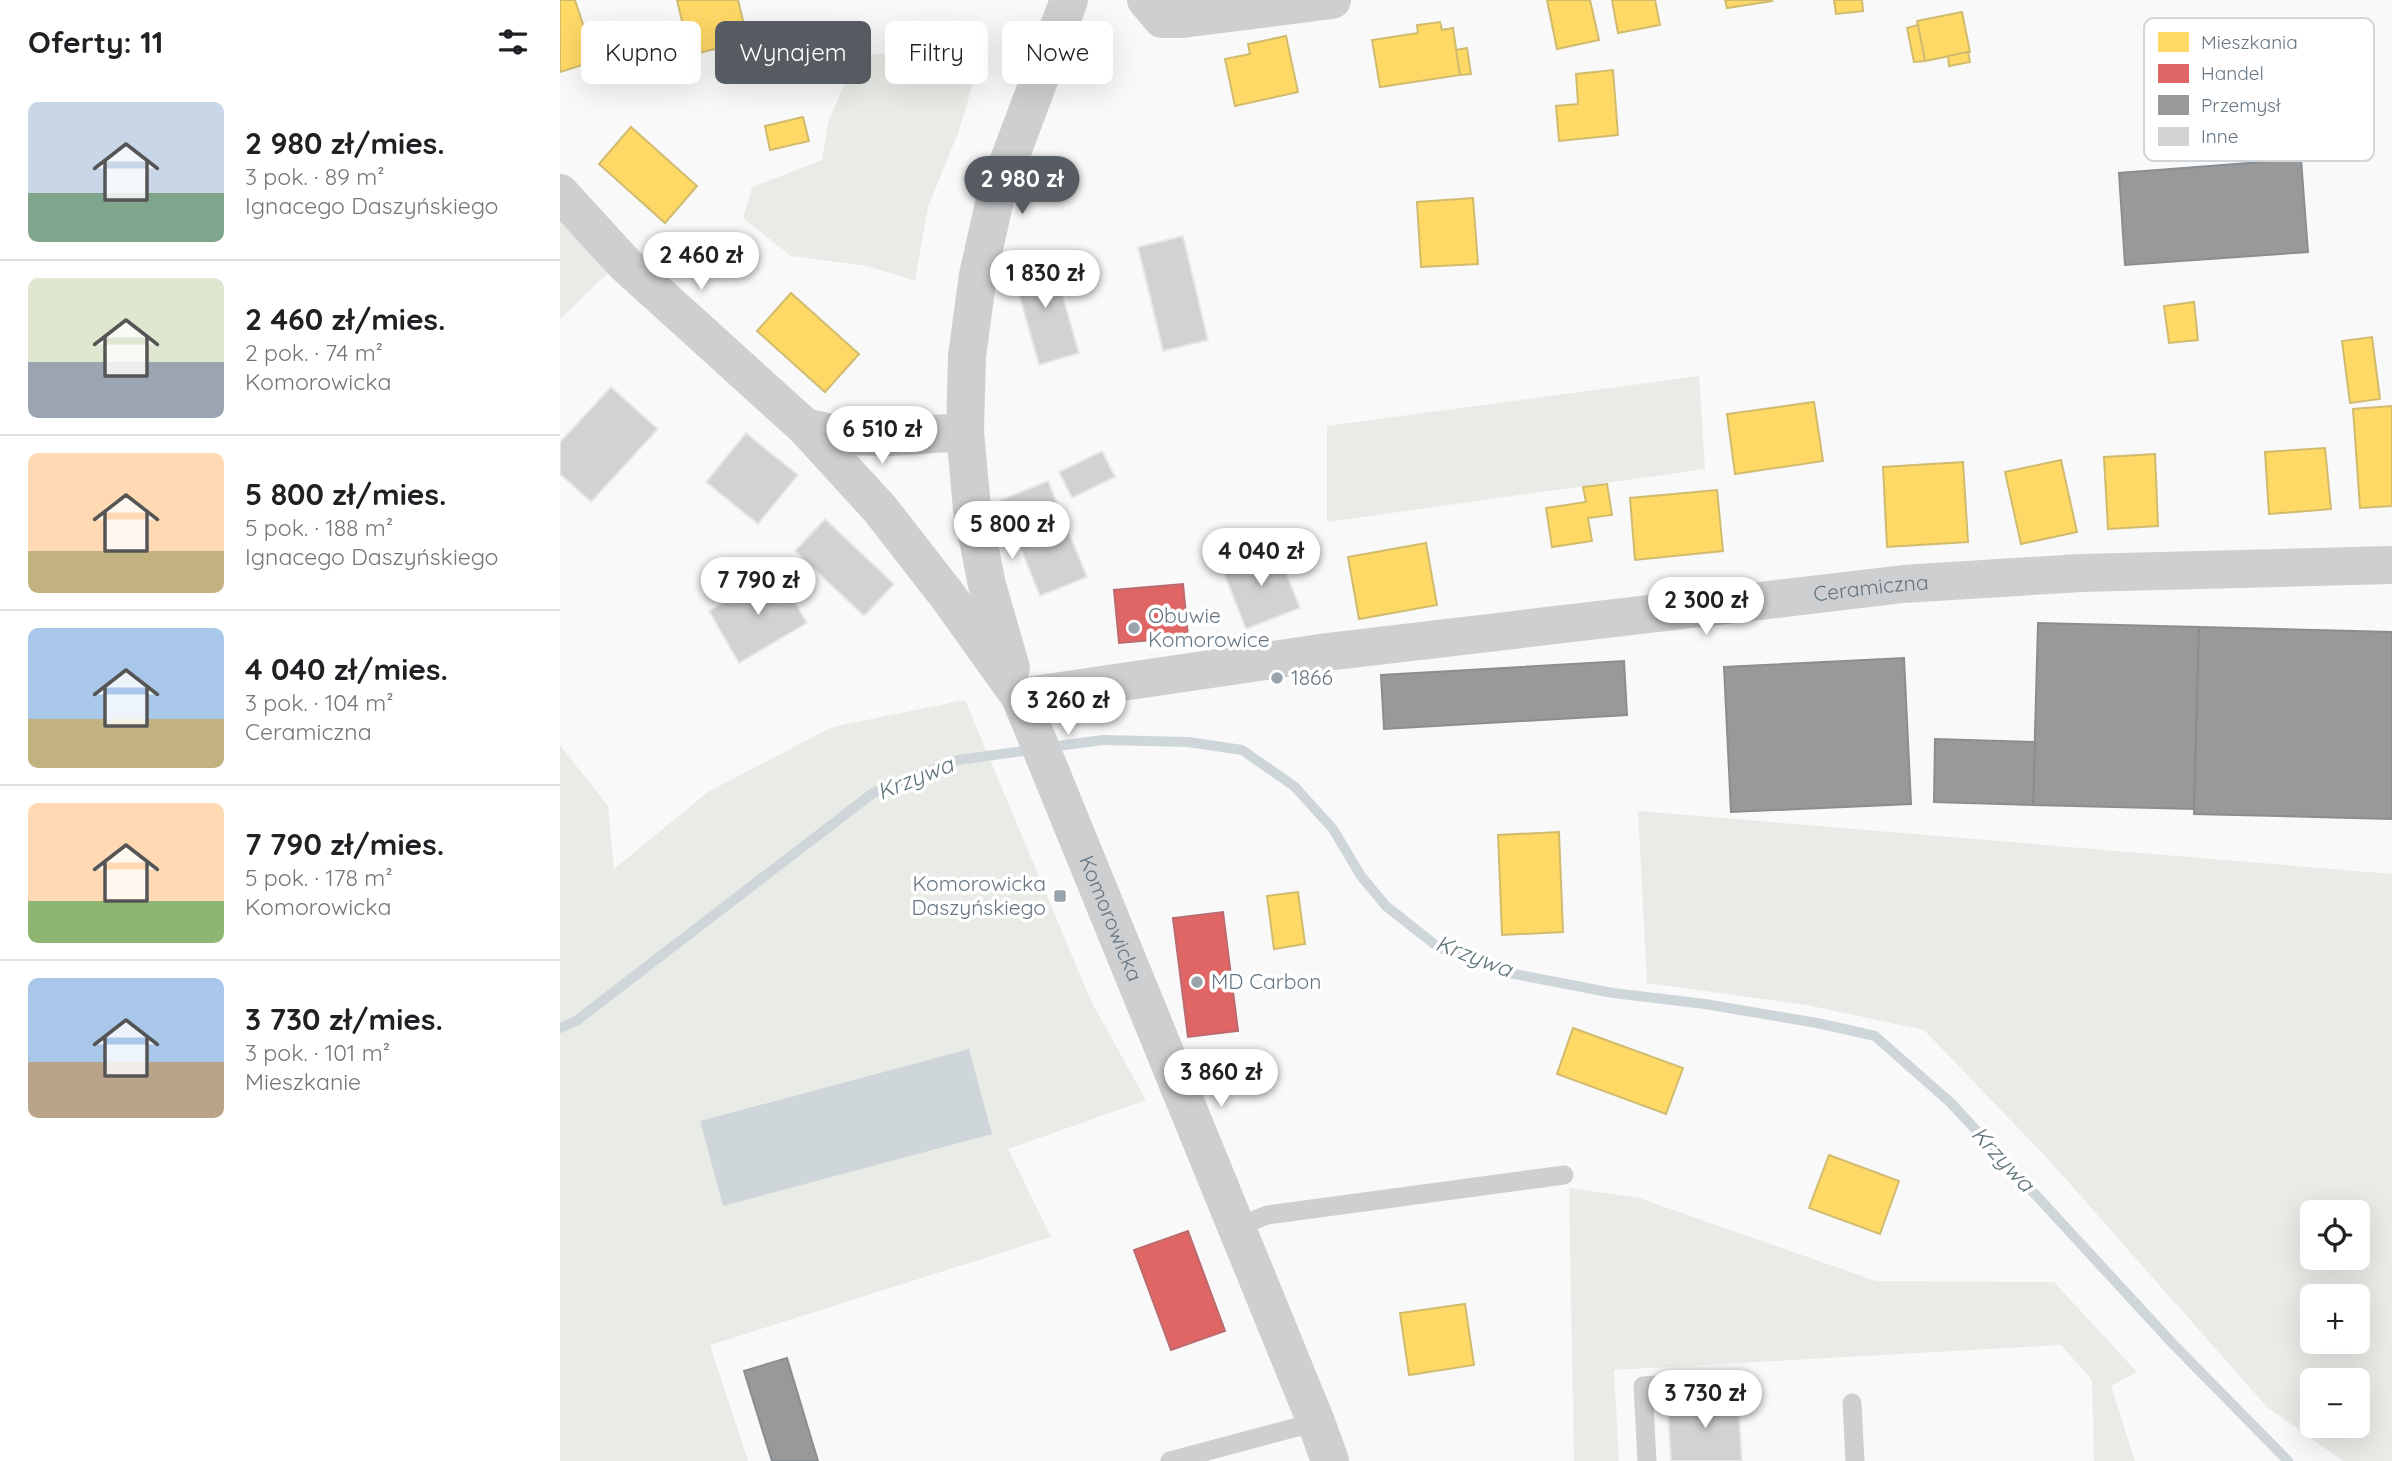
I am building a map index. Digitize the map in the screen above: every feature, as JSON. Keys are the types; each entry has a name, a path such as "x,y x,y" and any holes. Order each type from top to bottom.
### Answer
{"street":[{"path":"1024,707 987,585 972,509 965,432 967,356 978,275 996,195 1069,0"},
{"path":"1146,0 1162,19 1182,19 1332,0"},
{"name":"Komorowicka","path":"560,194 625,264 805,427 880,509 947,595 1024,707 1330,1461"},
{"name":"Komorowicka","path":"805,427 843,436 890,437 965,432"},
{"name":"Ceramiczna","path":"1024,707 1327,652 1903,584 2081,573 2392,565"}],"lane":[{"path":"1237,1227 1267,1215 1564,1175"},
{"path":"1647,1461 1643,1386 1702,1382"},
{"path":"1852,1403 1855,1461"},
{"path":"1170,1461 1316,1422"}],"shaded area":[{"path":"885,53 885,84 973,84 958,133 928,207 915,281 868,266 791,256 743,218 752,187 822,160 828,122 845,84 871,84 871,55"},
{"path":"560,216 611,270 560,319"},
{"path":"1699,376 1705,469 1327,522 1327,426"},
{"path":"965,700 1091,1001 1146,1100 1008,1149 1051,1237 710,1345 748,1461 560,1461 560,745 608,806 614,869 708,792 832,727","holes":["969,1049 723,1206 700,1121"]},
{"path":"1638,811 2392,874 2392,1461 2343,1461 2311,1438 2370,1438 2370,1368 2300,1368 2300,1430 2267,1407 2048,1159 1924,1030 1807,1005 1647,983"},
{"path":"969,1049 992,1134 723,1206 700,1121"},
{"path":"1569,1188 1639,1198 1876,1281 2054,1282 2137,1372 2111,1386 2135,1461 2094,1461 2092,1380 2061,1345 1614,1370 1619,1461 1574,1461"}],"building: Mieszkania":[{"path":"560,0 575,0 582,21 581,65 560,72"},
{"path":"677,0 738,0 743,21 715,21 715,49 701,52 701,21 682,21"},
{"path":"1547,0 1590,0 1599,40 1557,49"},
{"path":"1612,0 1655,0 1660,25 1618,33"},
{"path":"1725,0 1771,0 1772,1 1727,8"},
{"path":"1834,0 1862,0 1863,11 1836,14"},
{"path":"1962,12 1970,52 1925,61 1917,21"},
{"path":"1440,22 1442,30 1453,28 1460,75 1380,87 1372,40 1418,33 1417,25"},
{"path":"1918,25 1925,61 1914,62 1907,28"},
{"path":"1286,36 1298,92 1235,106 1225,59 1250,54 1248,44"},
{"path":"1467,48 1471,74 1460,75 1456,50"},
{"path":"1968,52 1970,62 1949,66 1948,56"},
{"path":"1613,70 1618,135 1559,141 1556,106 1578,104 1576,74"},
{"path":"803,117 809,141 770,150 765,126"},
{"path":"631,127 697,186 665,223 599,164"},
{"path":"1473,198 1478,264 1421,267 1417,202"},
{"path":"791,293 859,354 825,392 757,331"},
{"path":"2194,302 2198,340 2169,343 2164,306"},
{"path":"2372,337 2380,399 2350,403 2342,341"},
{"path":"1814,402 1823,461 1735,474 1727,414"},
{"path":"2392,406 2392,506 2360,508 2353,409"},
{"path":"2325,448 2331,509 2269,514 2265,452"},
{"path":"2155,454 2158,526 2108,529 2104,457"},
{"path":"2061,460 2077,532 2021,544 2005,472"},
{"path":"1963,462 1968,542 1887,547 1883,467"},
{"path":"1607,484 1612,515 1588,518 1592,541 1552,547 1546,508 1586,502 1583,487"},
{"path":"1717,490 1723,551 1635,560 1630,498"},
{"path":"1426,543 1437,605 1359,619 1348,557"},
{"path":"1559,832 1563,932 1502,935 1498,835"},
{"path":"1298,892 1305,944 1274,949 1267,896"},
{"path":"1573,1028 1683,1068 1666,1114 1557,1074"},
{"path":"1829,1155 1899,1181 1880,1234 1809,1208"},
{"path":"1465,1304 1474,1365 1409,1375 1400,1313"}],"building: Handel":[{"path":"1183,584 1188,637 1119,643 1114,590"},
{"path":"1223,912 1238,1031 1188,1037 1173,918"},
{"path":"1188,1231 1225,1331 1171,1350 1134,1250"}],"building: Przemysł":[{"path":"2301,161 2308,252 2125,265 2119,173"},
{"path":"2038,623 2199,627 2194,809 2033,805"},
{"path":"2199,627 2392,632 2392,819 2194,814"},
{"path":"1904,658 1911,804 1731,812 1724,667"},
{"path":"1624,661 1627,715 1384,729 1381,675"},
{"path":"1935,739 2035,742 2033,805 1934,802"},
{"path":"787,1358 818,1461 772,1461 744,1371"}],"building: Inne":[{"path":"1183,236 1208,340 1163,351 1138,247"},
{"path":"1051,255 1079,353 1039,365 1011,266"},
{"path":"611,387 658,429 591,502 560,474 560,442"},
{"path":"746,433 798,475 758,524 706,482"},
{"path":"1102,451 1115,477 1072,498 1059,472"},
{"path":"1048,481 1087,577 1040,596 1001,500"},
{"path":"825,519 894,584 864,616 795,551"},
{"path":"1276,547 1300,608 1246,629 1222,568"},
{"path":"777,571 807,623 739,663 709,611"},
{"path":"1738,1397 1742,1461 1671,1461 1667,1401"}],"waterway":[{"name":"Krzywa","path":"1050,747 1103,740 1188,742 1242,750 1294,786 1333,829 1361,876 1386,906 1438,947 1509,973 1613,993 1705,1004 1817,1023 1875,1036 1951,1103 2174,1345 2288,1461"},
{"name":"Krzywa","path":"560,1028 576,1021 873,793 958,760 1031,750"}],"place":[{"name":"Obuwie Komorowice","path":"1134,628"},
{"name":"1866","path":"1277,678"},
{"name":"Komorowicka Daszyńskiego","path":"1060,896"},
{"name":"MD Carbon","path":"1197,982"}]}
